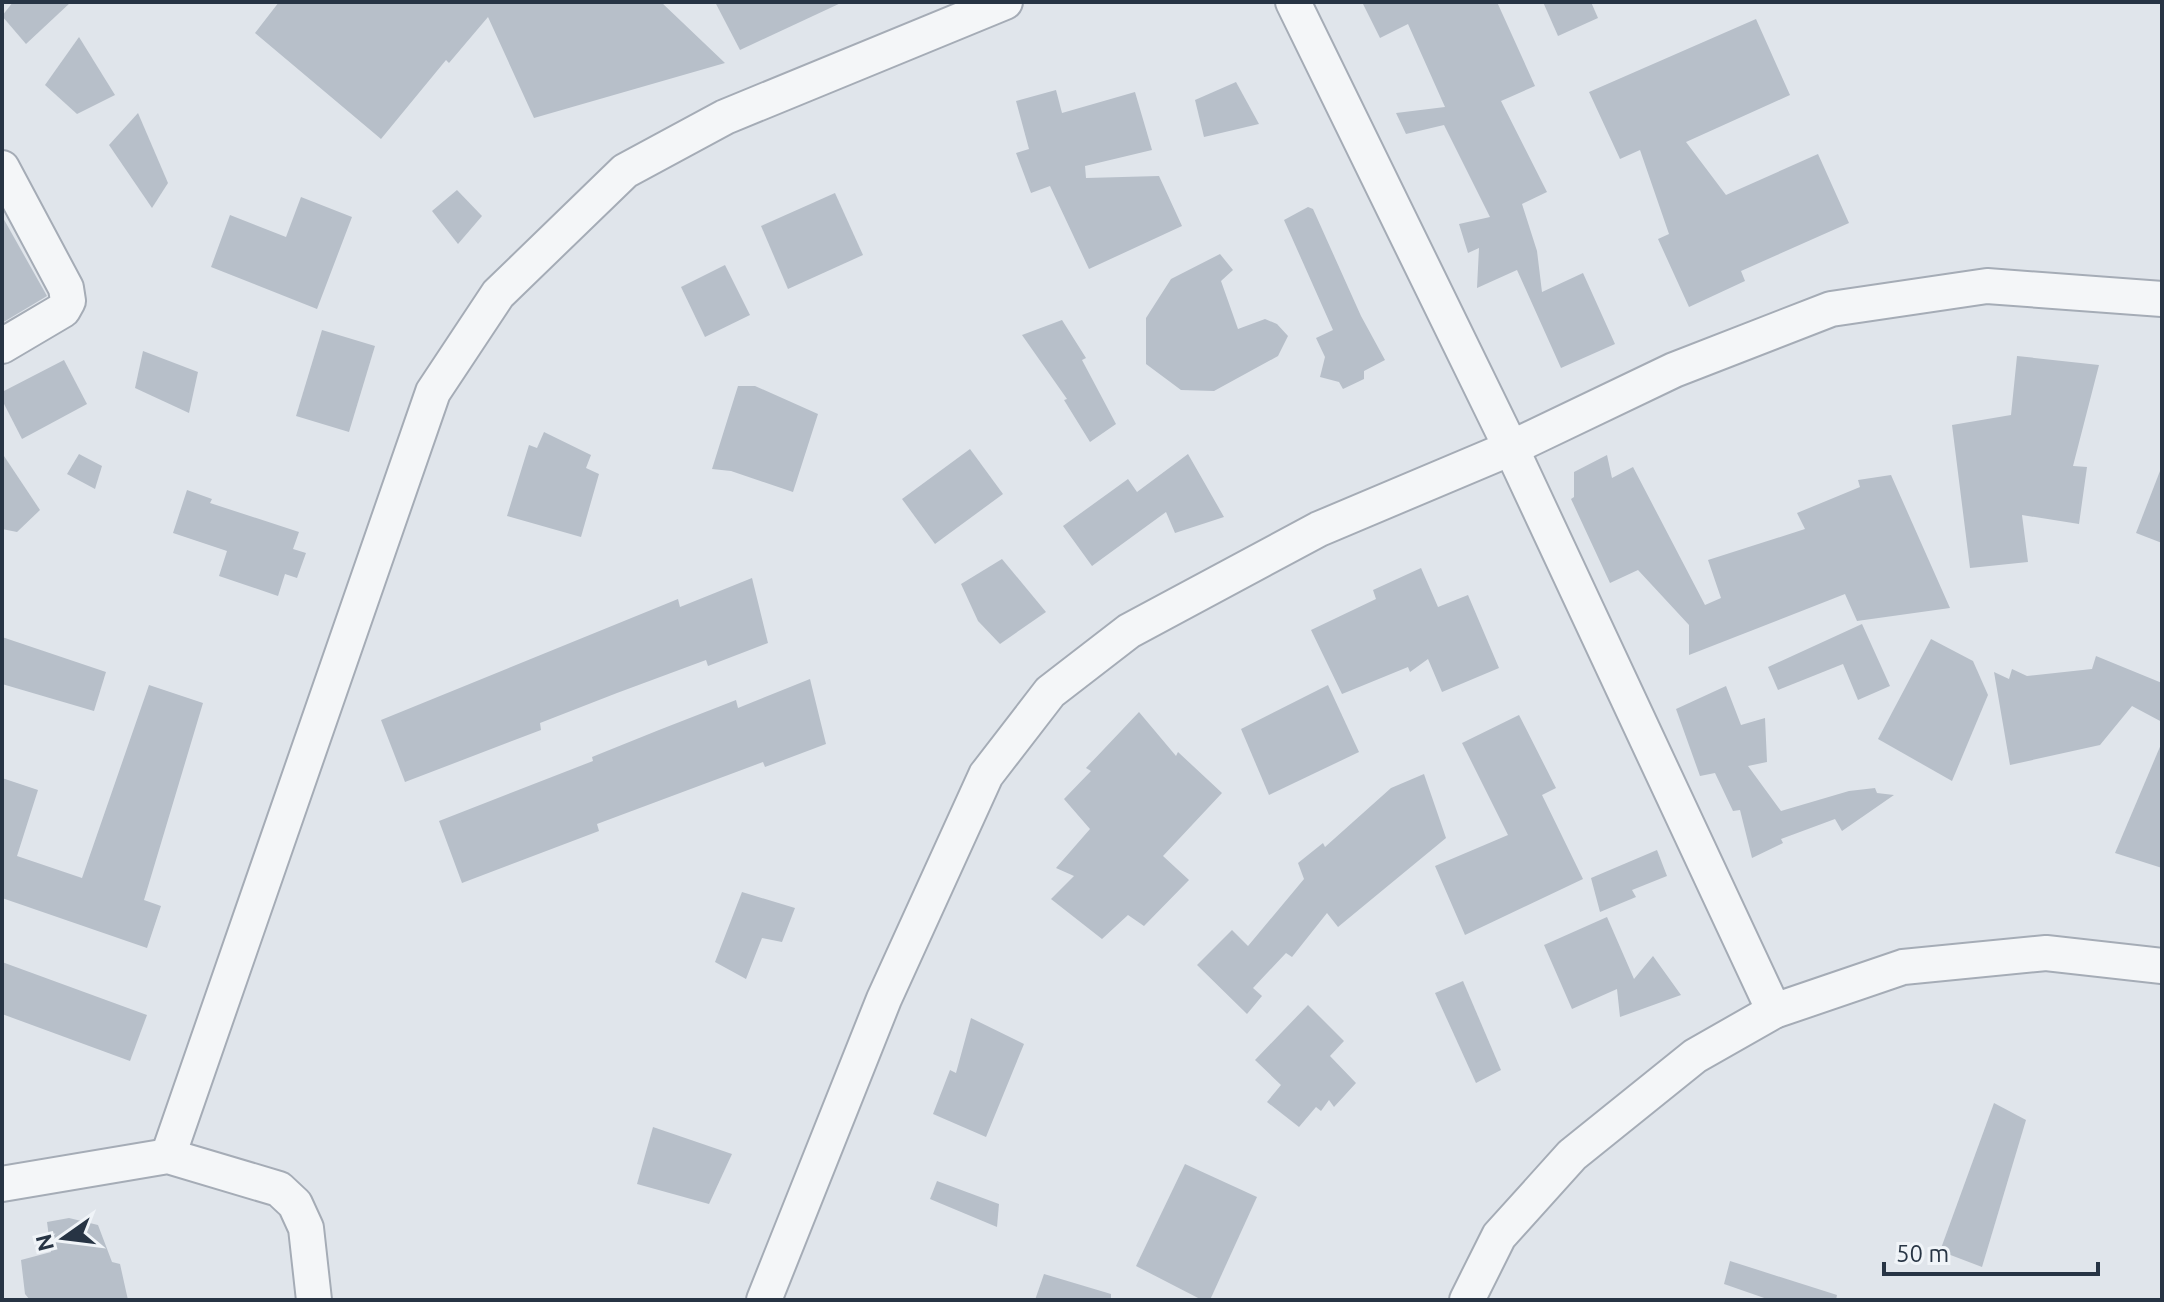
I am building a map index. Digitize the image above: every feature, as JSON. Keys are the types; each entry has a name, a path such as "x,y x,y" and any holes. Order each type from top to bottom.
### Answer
{"street":[{"path":"168,1156 433,392 498,294 625,171 725,117 1005,2"},
{"path":"1293,2 1511,448 1774,1011"},
{"path":"2,168 66,288 68,301 63,310 2,346"},
{"path":"764,1300 884,999 986,775 1050,692 1129,631 1319,529 1511,448 1674,370 1831,309 1987,286 2162,299"},
{"path":"1467,1300 1499,1236 1572,1155 1695,1056 1774,1011 1903,967 2046,953 2162,966"},
{"path":"2,1184 168,1156 279,1189 295,1204 306,1228 314,1300"}],"building":[{"path":"13,2 71,2 26,44 2,16"},
{"path":"279,2 661,2 725,63 534,118 488,17 449,63 446,60 381,139 255,33"},
{"path":"715,2 843,2 740,50"},
{"path":"1362,2 1497,2 1535,86 1501,101 1547,192 1522,204 1537,251 1542,292 1583,273 1615,344 1561,368 1517,270 1477,288 1479,248 1468,253 1459,224 1490,217 1444,125 1406,134 1396,113 1445,107 1408,24 1380,38"},
{"path":"1543,2 1591,2 1598,18 1558,36"},
{"path":"1756,19 1790,95 1686,142 1726,195 1818,154 1849,223 1741,271 1745,281 1689,307 1658,239 1669,234 1640,150 1620,159 1589,92"},
{"path":"79,37 115,95 77,114 45,85"},
{"path":"1236,82 1259,124 1204,137 1195,100"},
{"path":"1056,90 1062,113 1135,92 1152,150 1085,166 1086,178 1159,176 1182,226 1089,269 1050,186 1031,193 1016,153 1029,149 1016,101"},
{"path":"138,113 168,183 152,208 109,145"},
{"path":"457,190 482,216 458,244 432,211"},
{"path":"835,193 863,255 788,289 761,226"},
{"path":"301,197 352,217 317,309 211,267 230,215 286,237"},
{"path":"1308,207 1313,209 1361,316 1385,360 1364,371 1364,379 1343,389 1339,382 1320,377 1325,357 1316,338 1333,330 1284,220"},
{"path":"2,216 47,296 2,323"},
{"path":"1220,254 1233,270 1221,281 1238,329 1265,319 1277,324 1288,336 1278,356 1214,391 1181,390 1146,364 1146,318 1171,279"},
{"path":"725,265 750,315 705,337 681,287"},
{"path":"1062,320 1086,358 1082,360 1116,424 1090,442 1064,400 1067,399 1022,335"},
{"path":"322,330 375,346 349,432 296,416"},
{"path":"143,351 198,372 189,413 135,388"},
{"path":"2017,356 2099,365 2073,466 2087,467 2079,524 2022,515 2028,562 1970,568 1952,425 2011,415"},
{"path":"64,360 87,404 22,439 2,400 2,392"},
{"path":"738,386 755,386 818,414 793,492 731,471 712,469"},
{"path":"544,432 591,455 586,468 599,474 581,537 507,516 529,445 537,448"},
{"path":"970,449 1003,494 935,544 902,499"},
{"path":"2,453 40,510 17,532 2,529"},
{"path":"79,454 102,466 95,489 67,474"},
{"path":"1188,454 1224,517 1175,533 1166,512 1092,566 1063,526 1128,479 1137,492"},
{"path":"1607,455 1612,478 1633,467 1705,605 1721,598 1708,560 1805,529 1797,513 1860,487 1858,480 1891,475 1950,608 1857,621 1845,594 1689,655 1689,625 1638,570 1610,583 1571,499 1574,497 1574,472"},
{"path":"2162,472 2162,543 2136,533"},
{"path":"187,490 212,499 210,503 299,532 293,549 306,553 297,578 285,574 278,596 219,576 227,551 173,533"},
{"path":"1002,559 1046,612 1000,644 978,621 961,584"},
{"path":"1421,568 1438,607 1468,595 1499,668 1442,692 1428,659 1410,672 1408,667 1342,694 1311,630 1376,599 1373,590"},
{"path":"752,578 768,643 708,666 706,660 617,693 540,723 541,730 405,782 381,720 678,599 680,607"},
{"path":"1862,624 1890,686 1858,700 1843,664 1778,690 1768,667"},
{"path":"2,637 106,672 94,711 2,684"},
{"path":"1931,639 1973,661 1988,695 1952,781 1878,739"},
{"path":"2096,656 2162,683 2162,722 2132,706 2100,745 2010,765 1994,672 2009,679 2012,669 2027,676 2092,669"},
{"path":"810,679 826,744 765,767 763,762 597,824 599,831 462,883 439,821 593,761 592,757 736,700 738,708"},
{"path":"149,685 203,703 144,900 161,906 147,948 2,898 2,778 38,790 17,856 82,878"},
{"path":"1328,685 1359,752 1269,795 1241,729"},
{"path":"1726,686 1741,725 1765,718 1767,762 1748,766 1781,811 1849,791 1875,788 1877,793 1894,795 1842,831 1835,819 1781,839 1783,843 1752,858 1740,810 1733,811 1715,773 1700,776 1676,709"},
{"path":"1139,712 1176,756 1178,752 1222,793 1163,856 1189,880 1144,926 1128,915 1102,939 1051,899 1074,876 1056,868 1090,829 1064,799 1091,771 1086,768"},
{"path":"1519,715 1556,788 1542,795 1583,879 1465,935 1435,866 1508,835 1462,743"},
{"path":"2162,742 2162,868 2115,853"},
{"path":"1424,774 1446,838 1338,927 1327,913 1292,957 1286,953 1253,988 1262,996 1247,1014 1197,965 1232,930 1248,946 1304,879 1298,863 1323,843 1325,847 1391,788"},
{"path":"1657,850 1667,876 1632,890 1636,897 1600,912 1591,878"},
{"path":"742,892 795,908 782,942 762,938 746,979 715,962"},
{"path":"1607,917 1634,979 1653,956 1681,995 1620,1017 1617,989 1572,1009 1544,945"},
{"path":"2,962 147,1015 130,1061 2,1014"},
{"path":"1463,981 1501,1070 1476,1083 1435,993"},
{"path":"1308,1005 1344,1041 1330,1056 1356,1083 1334,1107 1329,1100 1321,1111 1316,1107 1299,1127 1267,1102 1281,1085 1255,1060"},
{"path":"971,1018 1024,1044 986,1137 933,1114 950,1070 956,1073"},
{"path":"1994,1103 2026,1120 1982,1267 1940,1251"},
{"path":"653,1127 732,1154 709,1204 637,1184"},
{"path":"1185,1164 1257,1197 1210,1300 1202,1300 1136,1266"},
{"path":"937,1181 999,1204 997,1227 930,1199"},
{"path":"69,1218 98,1225 112,1262 120,1264 128,1300 30,1300 25,1294 21,1260 51,1252 47,1222"},
{"path":"1730,1261 1837,1295 1836,1300 1770,1300 1724,1284"},
{"path":"1044,1274 1111,1294 1111,1300 1035,1300"}]}
